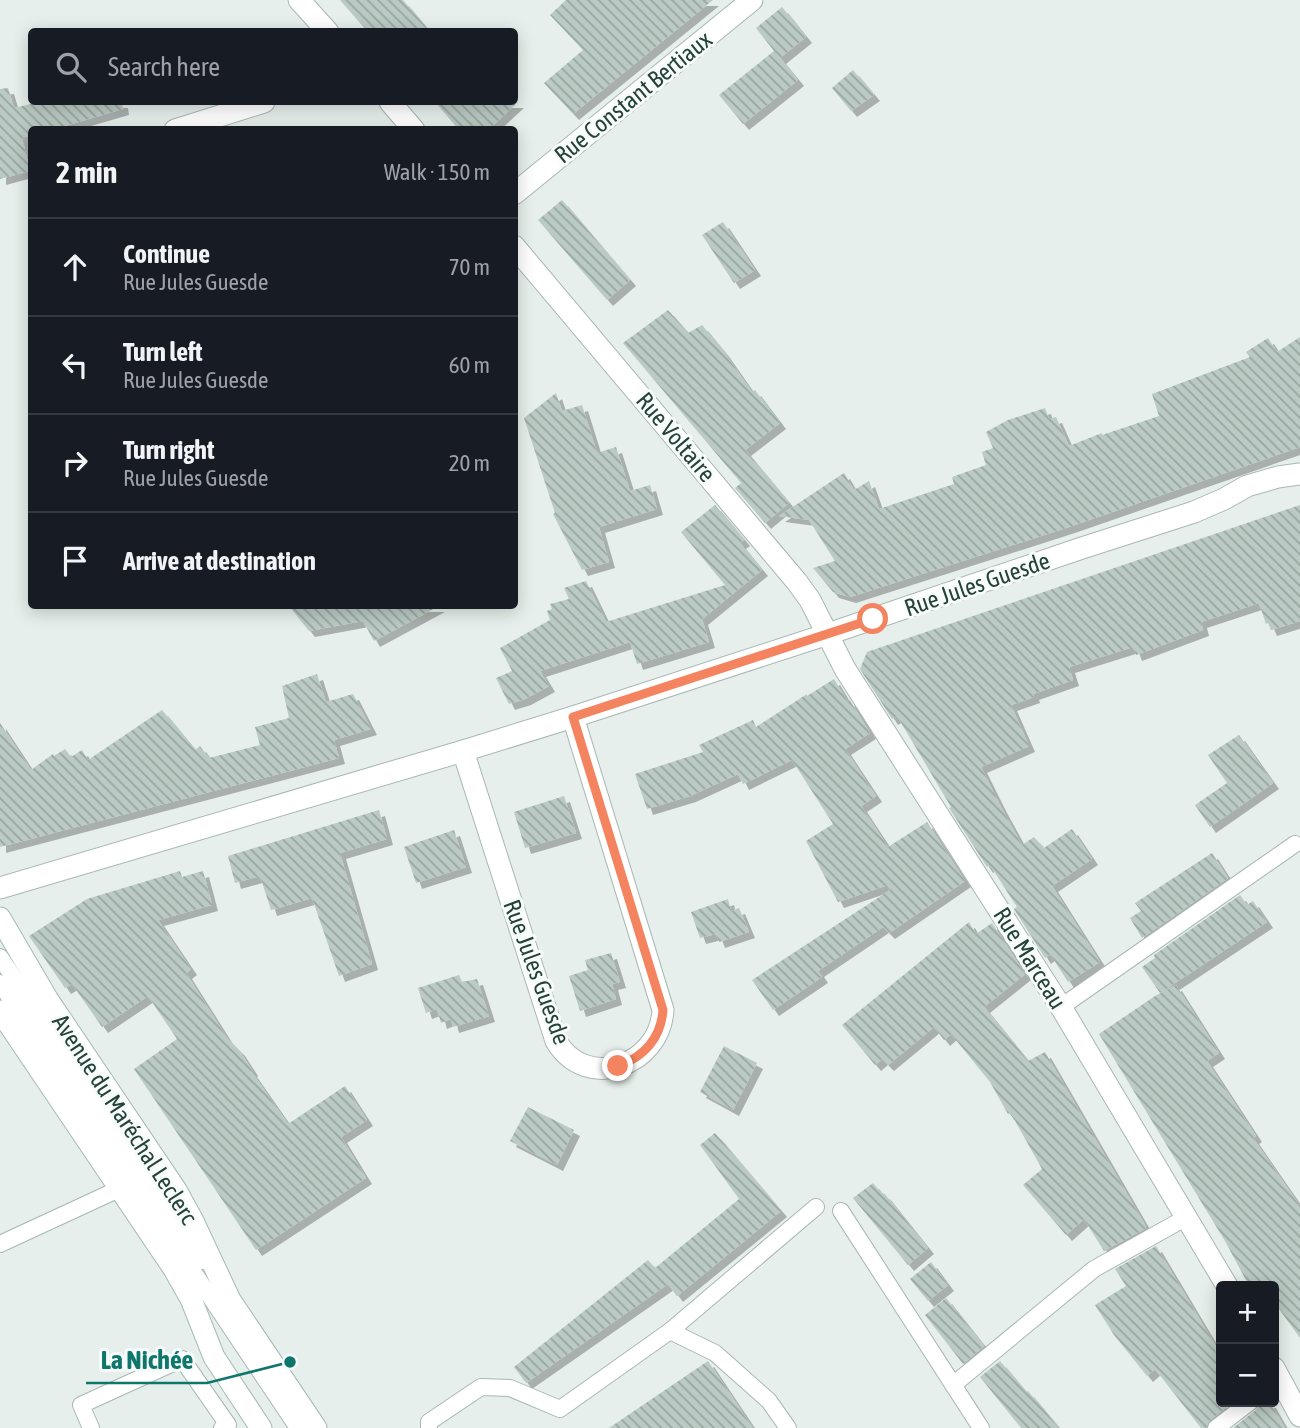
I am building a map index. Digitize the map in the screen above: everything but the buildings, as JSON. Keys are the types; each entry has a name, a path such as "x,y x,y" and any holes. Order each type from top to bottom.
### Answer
{"street":[{"path":"299,0 324,28"},
{"name":"Rue Constant Bertiaux","path":"518,191 752,0"},
{"path":"188,126 254,105"},
{"path":"393,105 411,126"},
{"name":"Rue Voltaire","path":"523,269 797,582 828,634"},
{"name":"Rue Jules Guesde","path":"0,888 573,717 1194,512 1247,486 1300,474"},
{"name":"Rue Marceau","path":"828,634 845,668 1061,1007 1224,1281"},
{"name":"Rue Jules Guesde","path":"463,751 556,1041 567,1055 588,1066 618,1066 635,1058 651,1045 660,1029 663,1010 573,717"},
{"name":"Avenue du Maréchal Leclerc","path":"0,918 48,1000 186,1206 230,1300 316,1428"},
{"name":"Avenue du Maréchal Leclerc","path":"0,1011 174,1269 191,1299 214,1357 261,1428"},
{"path":"1279,1382 1300,1416"}],"lane":[{"path":"1061,1007 1295,844"},
{"path":"0,957 230,1300"},
{"path":"0,983 298,1428"},
{"path":"0,1244 119,1189"},
{"path":"429,1428 429,1422 481,1387 510,1388 560,1409 670,1331 816,1207"},
{"path":"841,1212 981,1428"},
{"path":"953,1385 1094,1269 1187,1217"},
{"path":"670,1331 715,1353 769,1401 788,1428"},
{"path":"91,1428 81,1405 182,1359 228,1425 222,1428"},
{"path":"1216,1428 1243,1407"}],"place":[{"name":"La Nichée","path":"290,1362"}],"route":[{"path":"618,1066 643,1053 651,1045 660,1029 663,1010 573,717 873,619"}]}
